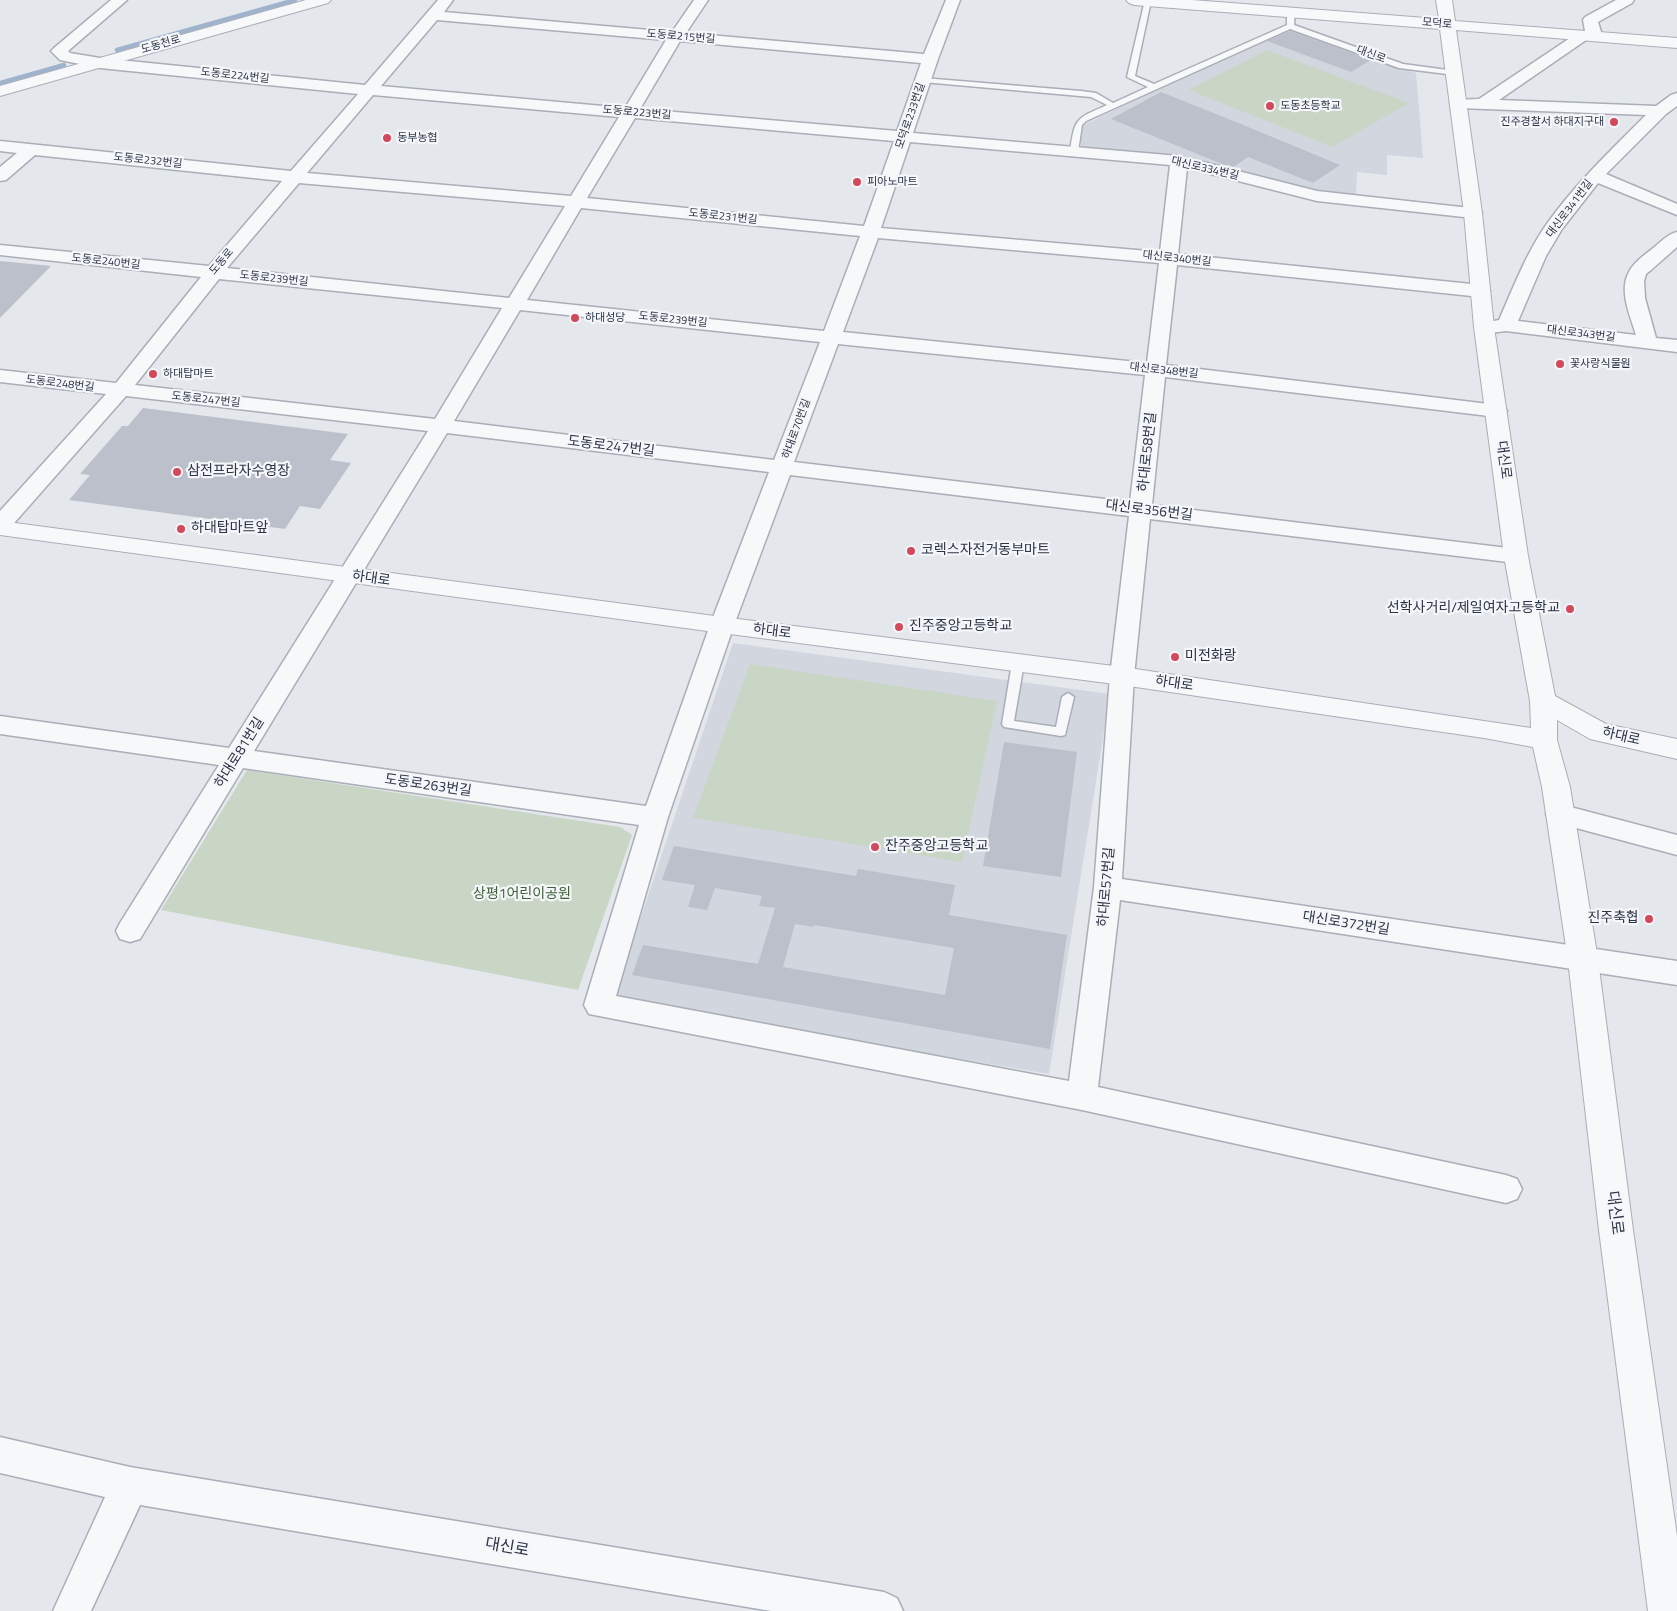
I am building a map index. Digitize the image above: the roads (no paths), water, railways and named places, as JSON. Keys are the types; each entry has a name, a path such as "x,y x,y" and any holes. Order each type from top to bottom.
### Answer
{"street":[{"path":"65,57 59,51 120,0"},
{"name":"도동천로","path":"0,91 100,55 322,0"},
{"name":"도동로","path":"0,527 120,391 213,273 446,0"},
{"path":"349,576 575,202 632,112 676,36 700,0"},
{"name":"모덕로233번길","path":"872,232 922,80 953,0"},
{"name":"모덕로","path":"1141,0 1207,2 1291,19 1446,12 1589,35 1677,43"},
{"path":"1470,103 1589,35 1590,20 1627,0"},
{"name":"대신로","path":"1446,12 1455,73 1470,103 1474,213 1482,291 1495,326 1497,411 1516,556 1543,701 1544,740 1556,787 1583,960 1616,1230 1668,1611"},
{"name":"도동로215번길","path":"433,15 930,59"},
{"name":"도동천로","path":"0,75 65,57 100,55"},
{"name":"도동로224번길","path":"100,55 370,90"},
{"name":"도동로223번길","path":"370,90 904,136"},
{"name":"대신로341번길","path":"1495,326 1554,227 1595,176 1660,111 1677,98"},
{"path":"1470,103 1660,111"},
{"name":"대신로334번길","path":"904,136 1179,161 1317,196 1474,213"},
{"name":"도동로232번길","path":"0,146 295,177"},
{"path":"0,176 31,149"},
{"name":"하대로58번길","path":"1122,676 1179,161"},
{"path":"1595,176 1677,210"},
{"name":"도동로231번길","path":"295,177 575,202 872,232"},
{"name":"대신로340번길","path":"872,232 1167,258 1482,291"},
{"name":"하대로70번길","path":"722,625 872,232"},
{"path":"1648,343 1636,295 1637,274 1677,237"},
{"name":"도동로240번길","path":"0,250 213,273"},
{"name":"도동로239번길","path":"213,273 515,303 830,338"},
{"name":"대신로343번길","path":"1495,326 1677,346"},
{"name":"대신로348번길","path":"830,338 1157,370 1497,411"},
{"name":"도동로248번길","path":"0,376 120,391"},
{"name":"도동로247번길","path":"120,391 441,426 782,468"},
{"name":"대신로356번길","path":"782,468 1516,556"},
{"name":"하대로","path":"0,527 349,576 1122,676 1484,729 1544,740"},
{"name":"하대로81번길","path":"130,931 349,576"},
{"path":"722,625 654,817 599,1005 1082,1097 1506,1189"},
{"name":"하대로57번길","path":"1082,1097 1108,887 1122,676"},
{"name":"하대로","path":"1543,701 1599,732 1677,749"},
{"name":"도동로263번길","path":"0,725 654,817"},
{"path":"1559,814 1677,845"},
{"name":"대신로372번길","path":"1108,887 1677,973"},
{"name":"대신로","path":"0,1455 130,1485 884,1611"},
{"path":"72,1611 130,1485"}],"lane":[{"path":"1141,0 1130,76 1155,87"},
{"name":"모덕로","path":"1074,151 1078,125 1083,119 1155,87 1291,19"},
{"name":"대신로","path":"1291,19 1402,66 1455,73"},
{"path":"922,80 1081,93 1093,95 1114,106"},
{"path":"1018,663 1008,724 1061,732 1068,697"}],"waterway":[{"path":"117,50 295,0"},
{"path":"0,83 64,65"}],"place":[{"name":"도동초등학교","path":"1270,106"},
{"name":"진주경찰서 하대지구대","path":"1614,122"},
{"name":"동부농협","path":"387,138"},
{"name":"피아노마트","path":"857,182"},
{"name":"하대성당","path":"575,318"},
{"name":"꽃사랑식물원","path":"1560,364"},
{"name":"하대탑마트","path":"153,374"},
{"name":"삼전프라자수영장","path":"177,472"},
{"name":"하대탑마트앞","path":"181,529"},
{"name":"코렉스자전거동부마트","path":"911,551"},
{"name":"선학사거리/제일여자고등학교","path":"1570,609"},
{"name":"진주중앙고등학교","path":"899,627"},
{"name":"미전화랑","path":"1175,657"},
{"name":"잔주중앙고등학교","path":"875,847"},
{"name":"진주축협","path":"1649,919"}],"park label":[{"name":"상평1어린이공원","path":"522,895"}]}
